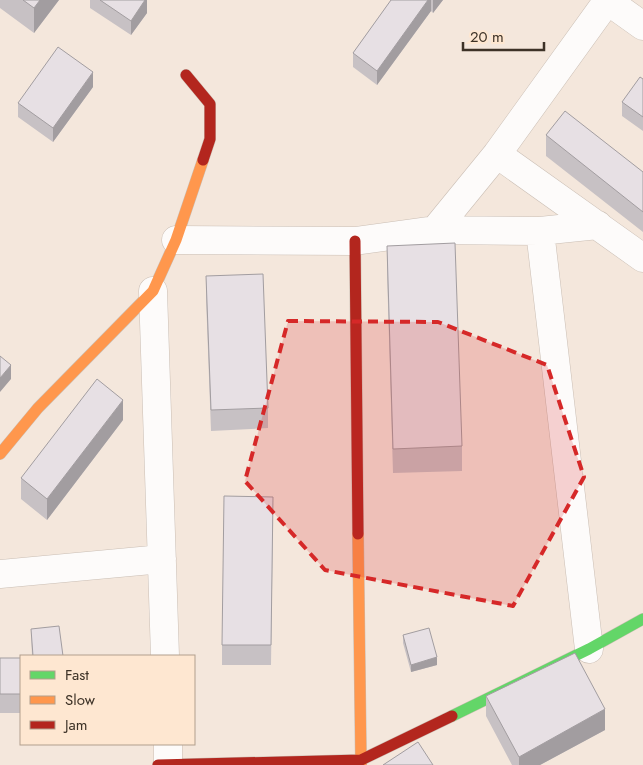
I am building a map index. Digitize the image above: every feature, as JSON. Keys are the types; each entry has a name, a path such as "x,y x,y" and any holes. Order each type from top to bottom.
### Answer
{"street":[{"path":"435,230 498,154 608,0 643,26"},
{"path":"0,454 38,408 153,291 176,240 210,139 210,104 186,75"},
{"path":"498,154 643,258"},
{"path":"176,240 355,241 435,230 540,230 598,225"},
{"path":"540,230 589,649"},
{"path":"355,241 361,763"},
{"path":"153,291 165,655"},
{"path":"0,574 162,559"},
{"path":"165,758 361,763 589,649 643,619"}],"highlighted area":[{"path":"288,321 438,322 547,365 584,477 513,606 325,570 245,481"}],"building":[{"path":"23,0 40,0 34,8"},
{"path":"100,0 145,0 131,21"},
{"path":"391,0 428,0 377,71 353,53"},
{"path":"58,47 93,72 53,128 18,103"},
{"path":"640,77 643,79 643,117 622,102"},
{"path":"565,111 643,172 643,212 546,135"},
{"path":"455,243 462,446 393,449 387,246"},
{"path":"263,274 268,408 211,410 206,276"},
{"path":"0,356 11,365 0,378"},
{"path":"97,379 123,400 47,499 21,478"},
{"path":"224,496 273,497 271,645 222,645"},
{"path":"59,626 63,655 33,655 31,629"},
{"path":"429,628 437,657 411,665 403,635"},
{"path":"575,653 605,709 519,757 486,696"},
{"path":"0,658 20,658 20,694 0,694"},
{"path":"418,742 433,765 383,765"}],"traffic: fast":[{"path":"452,716 589,649 643,619"}],"traffic: slow":[{"path":"0,454 38,408 153,291 176,240 203,160"},
{"path":"358,534 361,765"}],"traffic: jam":[{"path":"186,75 210,104 210,139 203,160"},
{"path":"355,241 358,534"},
{"path":"158,765 361,760 452,716"}]}
